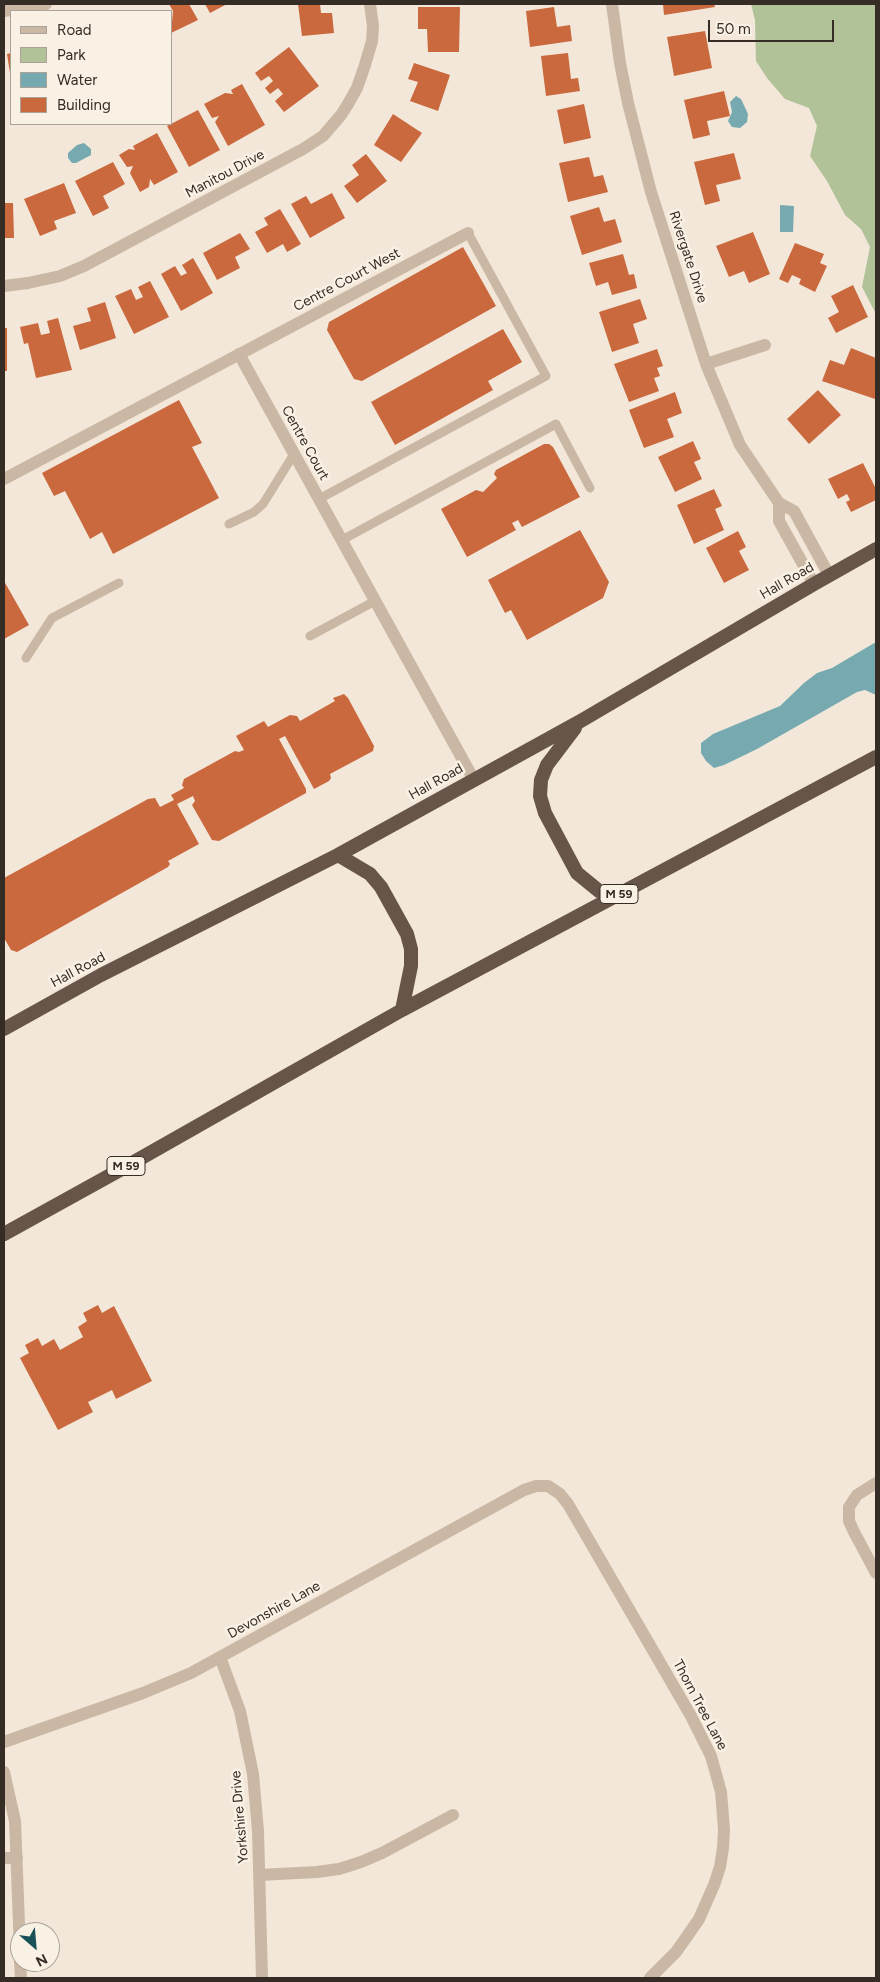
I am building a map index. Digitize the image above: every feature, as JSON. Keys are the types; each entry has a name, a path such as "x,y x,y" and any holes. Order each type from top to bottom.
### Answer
{"highway":[{"name":"Hall Road","path":"4,1029 101,975 338,855 579,722 828,575 876,549"},
{"path":"579,722 547,765 541,780 540,796 545,813 577,873 599,891 617,895"},
{"name":"M 59","path":"4,1234 402,1010 876,757"},
{"path":"338,855 370,874 381,886 407,934 411,949 411,966 402,1010"}],"street":[{"path":"4,11 46,4"},
{"name":"Manitou Drive","path":"4,286 60,276 84,266 303,149 322,136 348,104 366,65 373,26 370,4"},
{"name":"Rivergate Drive","path":"612,4 620,63 628,103 651,192 706,364 740,445 779,503 794,512 828,575"},
{"name":"Centre Court West","path":"239,354 468,233"},
{"path":"706,364 765,346"},
{"path":"4,479 239,354"},
{"name":"Centre Court","path":"239,354 474,780"},
{"name":"Rivergate Drive","path":"779,503 779,521 814,584"},
{"path":"876,1483 857,1496 849,1507 849,1521 876,1573"},
{"name":"Devonshire Lane","path":"4,1742 143,1693 191,1672 524,1490 536,1486 548,1486"},
{"name":"Thorn Tree Lane","path":"548,1486 560,1494 568,1504 692,1716 711,1756 721,1792 724,1829 723,1848 720,1867 714,1885 699,1919 688,1936 676,1952 650,1978"},
{"name":"Yorkshire Drive","path":"220,1657 240,1711 256,1804 262,1978"},
{"path":"4,1772 15,1821 19,1922"},
{"path":"259,1875 317,1872 361,1862 382,1853 453,1814"},
{"path":"4,1858 17,1858"}],"lane":[{"path":"318,498 546,376 468,233"},
{"path":"342,540 556,424 590,488"},
{"path":"229,524 254,512 263,504 294,454"},
{"path":"26,658 52,618 119,583"},
{"path":"310,636 375,601"}],"green space":[{"path":"751,4 876,4 876,314 862,287 870,247 861,229 845,215 827,181 810,156 817,126 809,108 785,99 767,78 756,61 755,20"}],"water":[{"path":"736,96 741,99 748,114 747,122 740,128 732,127 728,121 732,112 730,102"},
{"path":"84,143 91,149 91,155 76,163 72,163 68,158 68,153 77,145"},
{"path":"780,205 794,206 793,232 780,232"},
{"path":"876,642 876,695 865,690 857,692 757,749 724,765 714,768 706,761 701,753 701,743 713,734 780,706 817,673 832,668"}],"building":[{"path":"169,4 189,4 198,20 172,33 173,11"},
{"path":"205,4 227,4 210,13"},
{"path":"298,4 320,4 321,13 332,13 334,33 302,36"},
{"path":"663,4 714,4 715,7 664,15"},
{"path":"418,7 460,7 459,52 428,52 427,29 418,29"},
{"path":"554,7 557,27 570,25 572,41 530,47 526,11"},
{"path":"705,31 712,68 674,76 667,37"},
{"path":"289,47 319,86 284,112 275,101 283,94 278,88 270,94 265,88 273,81 269,76 261,81 255,73"},
{"path":"10,53 10,73 7,54"},
{"path":"568,53 571,79 578,78 580,91 546,96 541,56"},
{"path":"414,63 450,75 438,111 410,101 418,82 408,79"},
{"path":"242,84 265,125 228,146 215,122 219,116 212,118 204,104 225,93 233,94 231,90"},
{"path":"724,91 730,116 707,121 710,135 693,139 684,100"},
{"path":"584,104 591,138 564,144 557,110"},
{"path":"198,110 220,150 189,167 167,126"},
{"path":"393,114 422,133 401,162 374,145"},
{"path":"157,133 178,172 154,185 150,179 149,187 140,192 130,173 133,166 127,167 119,155 129,149 135,150 133,146"},
{"path":"734,153 741,179 716,185 720,201 705,205 694,162"},
{"path":"366,154 387,181 357,203 344,186 359,175 352,165"},
{"path":"589,157 594,177 603,175 608,192 568,202 559,163"},
{"path":"113,162 125,184 103,196 109,208 93,216 75,181"},
{"path":"64,183 76,213 54,221 57,229 40,236 24,199"},
{"path":"332,193 345,218 310,238 291,204 306,196 311,204"},
{"path":"4,203 13,203 14,238 4,238"},
{"path":"599,207 604,222 615,219 622,242 582,255 570,216"},
{"path":"280,209 301,244 287,252 283,244 267,253 255,232 268,225 264,218"},
{"path":"753,232 770,274 749,283 744,271 729,277 716,246"},
{"path":"240,233 250,249 235,257 240,268 217,280 203,253"},
{"path":"795,243 824,254 820,263 827,266 815,292 799,284 801,279 792,275 788,283 779,279"},
{"path":"463,247 496,306 362,381 354,379 327,330 329,322"},
{"path":"623,254 629,275 634,274 637,288 612,295 608,282 596,286 589,263"},
{"path":"193,258 213,293 181,311 161,274 175,266 181,276 187,273 182,265"},
{"path":"150,281 169,317 134,334 115,296 131,289 136,300 143,297 138,287"},
{"path":"853,285 868,317 836,333 828,318 839,312 831,296"},
{"path":"640,299 647,319 633,324 639,343 612,352 599,312"},
{"path":"105,302 116,338 80,350 73,326 91,321 87,308"},
{"path":"58,318 72,370 36,378 28,343 24,344 20,327 38,323 41,335 50,333 47,321"},
{"path":"4,328 7,328 7,371 4,371"},
{"path":"503,329 522,362 488,381 493,390 395,445 371,402"},
{"path":"851,348 876,358 875,399 822,381 830,360 844,365"},
{"path":"657,349 663,366 657,368 660,376 654,378 659,391 629,402 614,364"},
{"path":"818,390 841,415 809,444 787,419"},
{"path":"675,392 682,413 667,419 674,437 644,448 629,410"},
{"path":"179,400 202,443 192,447 219,498 113,554 102,532 90,539 65,491 54,496 42,473"},
{"path":"693,441 701,459 694,462 702,479 675,492 658,457"},
{"path":"544,444 549,444 553,447 580,497 522,527 518,520 512,523 516,530 467,557 441,509 476,490 483,492 497,478 494,474 496,470"},
{"path":"863,463 876,489 876,500 851,512 846,502 850,500 847,494 838,499 828,479"},
{"path":"714,489 722,506 715,509 724,530 694,544 677,505"},
{"path":"580,530 609,582 603,598 527,640 511,610 505,613 488,580"},
{"path":"738,531 746,547 739,551 749,570 724,583 706,548"},
{"path":"4,581 29,625 4,639"},
{"path":"344,694 374,746 373,751 330,774 331,778 329,781 314,789 285,736 279,739 306,789 306,793 219,841 212,840 192,805 195,801 193,796 177,804 199,844 168,861 170,864 168,867 17,952 11,950 4,938 4,878 148,799 155,798 160,807 174,800 171,795 184,788 182,785 184,779 235,751 244,750 236,736 264,721 268,727 290,715 297,716 300,721 335,701 333,698"},
{"path":"98,1305 102,1313 114,1306 152,1381 116,1399 112,1390 88,1402 93,1412 58,1430 20,1358 29,1353 25,1345 38,1338 42,1346 54,1339 60,1350 83,1337 78,1327 87,1321 83,1313"}]}
